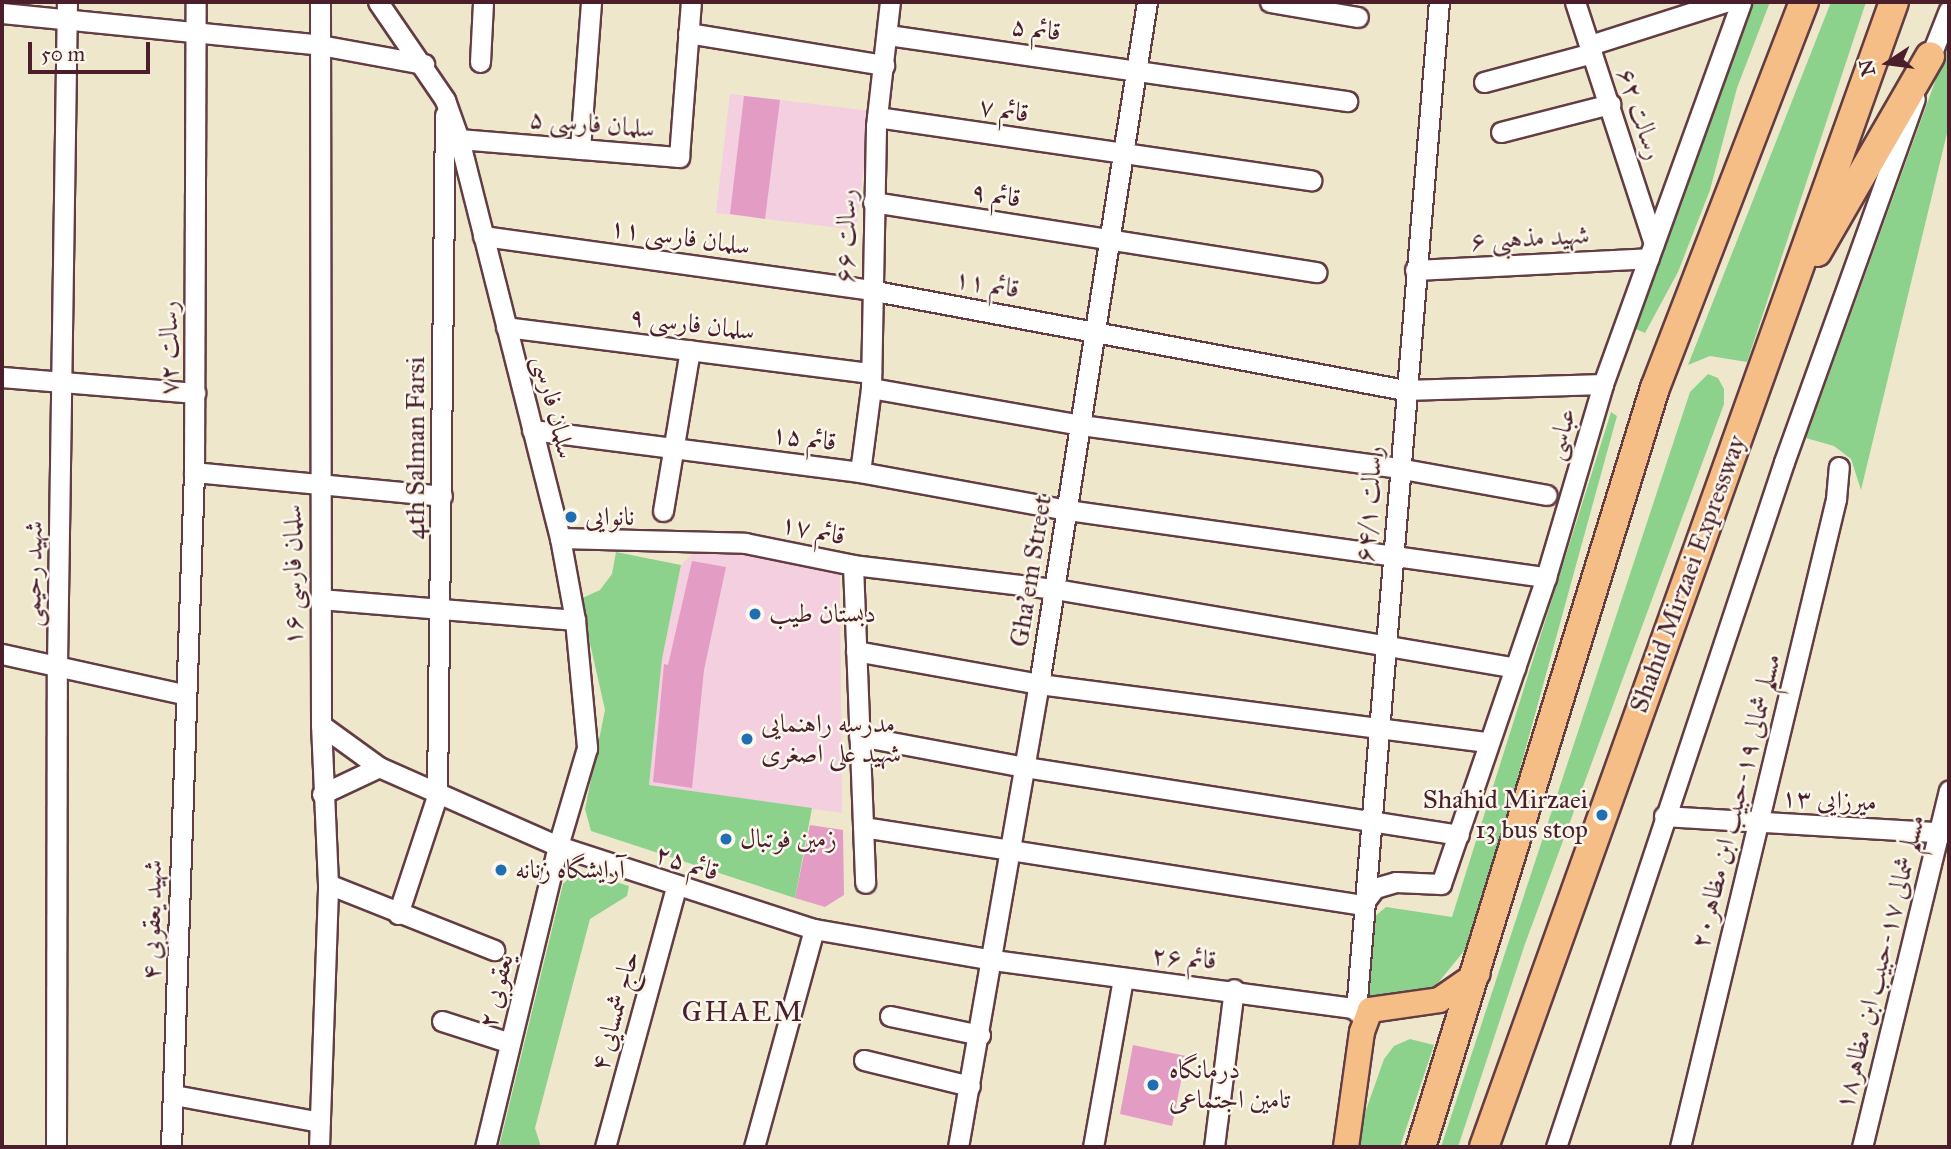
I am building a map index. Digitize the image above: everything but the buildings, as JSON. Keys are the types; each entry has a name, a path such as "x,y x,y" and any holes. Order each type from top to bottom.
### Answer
{"highway":[{"path":"1421,1147 1478,973 1655,388 1804,2"},
{"name":"Shahid Mirzaei Expressway","path":"1484,1147 1894,2"},
{"path":"1778,321 1930,56"}],"main road":[{"path":"1346,1147 1363,1011 1438,1000 1478,973"}],"street":[{"name":"شهید رحیمی","path":"56,1147 57,665 64,384 67,2"},
{"name":"رسالت ۷۲","path":"183,694 194,472 196,2"},
{"name":"سلمان فارسی ۱۶","path":"320,2 321,725 328,884 320,1122 324,1146"},
{"name":"سلمان فارسی","path":"378,2 424,64 445,100 460,139 560,538 575,620 587,748 558,846"},
{"path":"480,62 483,2"},
{"path":"580,149 591,2"},
{"name":"سلمان فارسی ۵","path":"460,139 679,157 691,2"},
{"name":"رسالت ۶۶","path":"860,472 871,381 870,290 877,117 890,2"},
{"name":"Gha'em Street","path":"958,1147 993,960 1055,589 1147,2"},
{"path":"1270,2 1358,17"},
{"name":"رسالت ۶۴/۱","path":"1363,1011 1362,905 1439,2"},
{"name":"رسالت ۶۲","path":"1575,2 1610,104 1651,250"},
{"path":"1484,82 1591,49 1725,2"},
{"name":"عباسی","path":"1362,905 1375,888 1396,882 1441,884 1546,576 1603,384 1741,2"},
{"path":"1556,1147 1779,475 1949,10"},
{"path":"2,13 66,22 320,45 424,64"},
{"path":"688,33 884,65"},
{"name":"قائم ۵","path":"888,35 1347,101"},
{"name":"4th Salman Farsi","path":"398,914 437,796 442,608 445,100"},
{"path":"1501,132 1610,104"},
{"name":"قائم ۷","path":"877,117 1311,180"},
{"name":"قائم ۹","path":"873,202 1317,272"},
{"name":"سلمان فارسی ۱۱","path":"483,236 870,290"},
{"name":"شهید مذهبی ۶","path":"1415,270 1651,250"},
{"name":"قائم ۱۱","path":"870,290 1096,329 1405,390 1603,384"},
{"name":"سلمان فارسی ۹","path":"506,327 690,351 871,381 1081,425 1398,468 1547,495"},
{"path":"663,511 690,351"},
{"path":"2,377 195,393"},
{"name":"قائم ۱۵","path":"532,430 860,472 1068,510 1546,576"},
{"name":"مسلم شمالی ۱۹-حبیب ابن مظاهر۲۰","path":"1679,1147 1836,499 1839,467"},
{"path":"194,472 442,496"},
{"name":"قائم ۱۷","path":"560,538 745,543 853,565 1055,589 1384,643 1514,668"},
{"path":"853,565 865,883"},
{"path":"320,599 575,620"},
{"path":"856,651 1039,684 1376,731 1483,742"},
{"path":"2,654 183,694"},
{"name":"شهید یعقوبی ۴","path":"172,1147 183,694"},
{"name":"قائم ۲۵","path":"321,725 379,767 437,796 558,846 676,888 814,929 993,960"},
{"path":"859,736 1025,767 1369,818 1459,835"},
{"path":"322,793 379,767"},
{"name":"مسلم شمالی ۱۷-حبیب ابن مظاهر۱۸","path":"1862,1147 1944,832 1949,790"},
{"name":"میرزایی ۱۳","path":"1664,816 1944,832"},
{"path":"863,827 1362,905"},
{"name":"یعقوبی ۲","path":"485,1147 558,846"},
{"path":"328,884 494,950"},
{"name":"حاج شمسایی ۴","path":"605,1147 676,888"},
{"path":"754,1147 814,929"},
{"name":"قائم ۲۶","path":"993,960 1123,978 1234,989 1363,1011"},
{"path":"1093,1147 1123,978"},
{"path":"1214,1147 1234,989"},
{"path":"890,1016 980,1034"},
{"path":"442,1021 510,1044"},
{"path":"864,1060 970,1086"},
{"path":"174,1095 320,1122"}],"shaded area":[{"path":"730,94 871,111 856,230 716,213"},
{"path":"744,549 840,569 842,813 649,785 662,659 681,565 696,551"}],"green space":[{"path":"1753,2 1770,2 1737,88 1710,190 1678,272 1645,333 1631,327"},
{"path":"1831,2 1866,2 1747,362 1710,356 1688,365"},
{"path":"1949,43 1949,125 1861,490 1851,459 1834,446 1806,438"},
{"path":"1708,374 1718,378 1724,389 1724,404 1525,944 1458,1147 1441,1147 1690,392"},
{"path":"1611,412 1617,416 1473,940 1433,989 1390,1003 1365,996 1373,918 1386,907 1452,917"},
{"path":"616,552 681,565 662,659 649,785 812,808 795,898 591,831 585,809 605,710 580,599 600,590 612,574"},
{"path":"577,870 629,886 627,896 590,919 535,1128 541,1147 499,1147 563,884"},
{"path":"1410,1039 1434,1045 1400,1147 1353,1147 1384,1059 1394,1046"}],"place":[{"name":"نانوایی","path":"571,517"},
{"name":"دبستان طیب","path":"755,614"},
{"name":"مدرسه راهنمایی شهید علی اصغری","path":"747,739"},
{"name":"Shahid Mirzaei 13 bus stop","path":"1602,815"},
{"name":"زمین فوتبال","path":"726,839"},
{"name":"آرایشگاه زنانه","path":"501,870"},
{"name":"درمانگاه تامین اجتماعی","path":"1153,1085"}],"district":[{"name":"GHAEM","path":"743,1012"}]}
